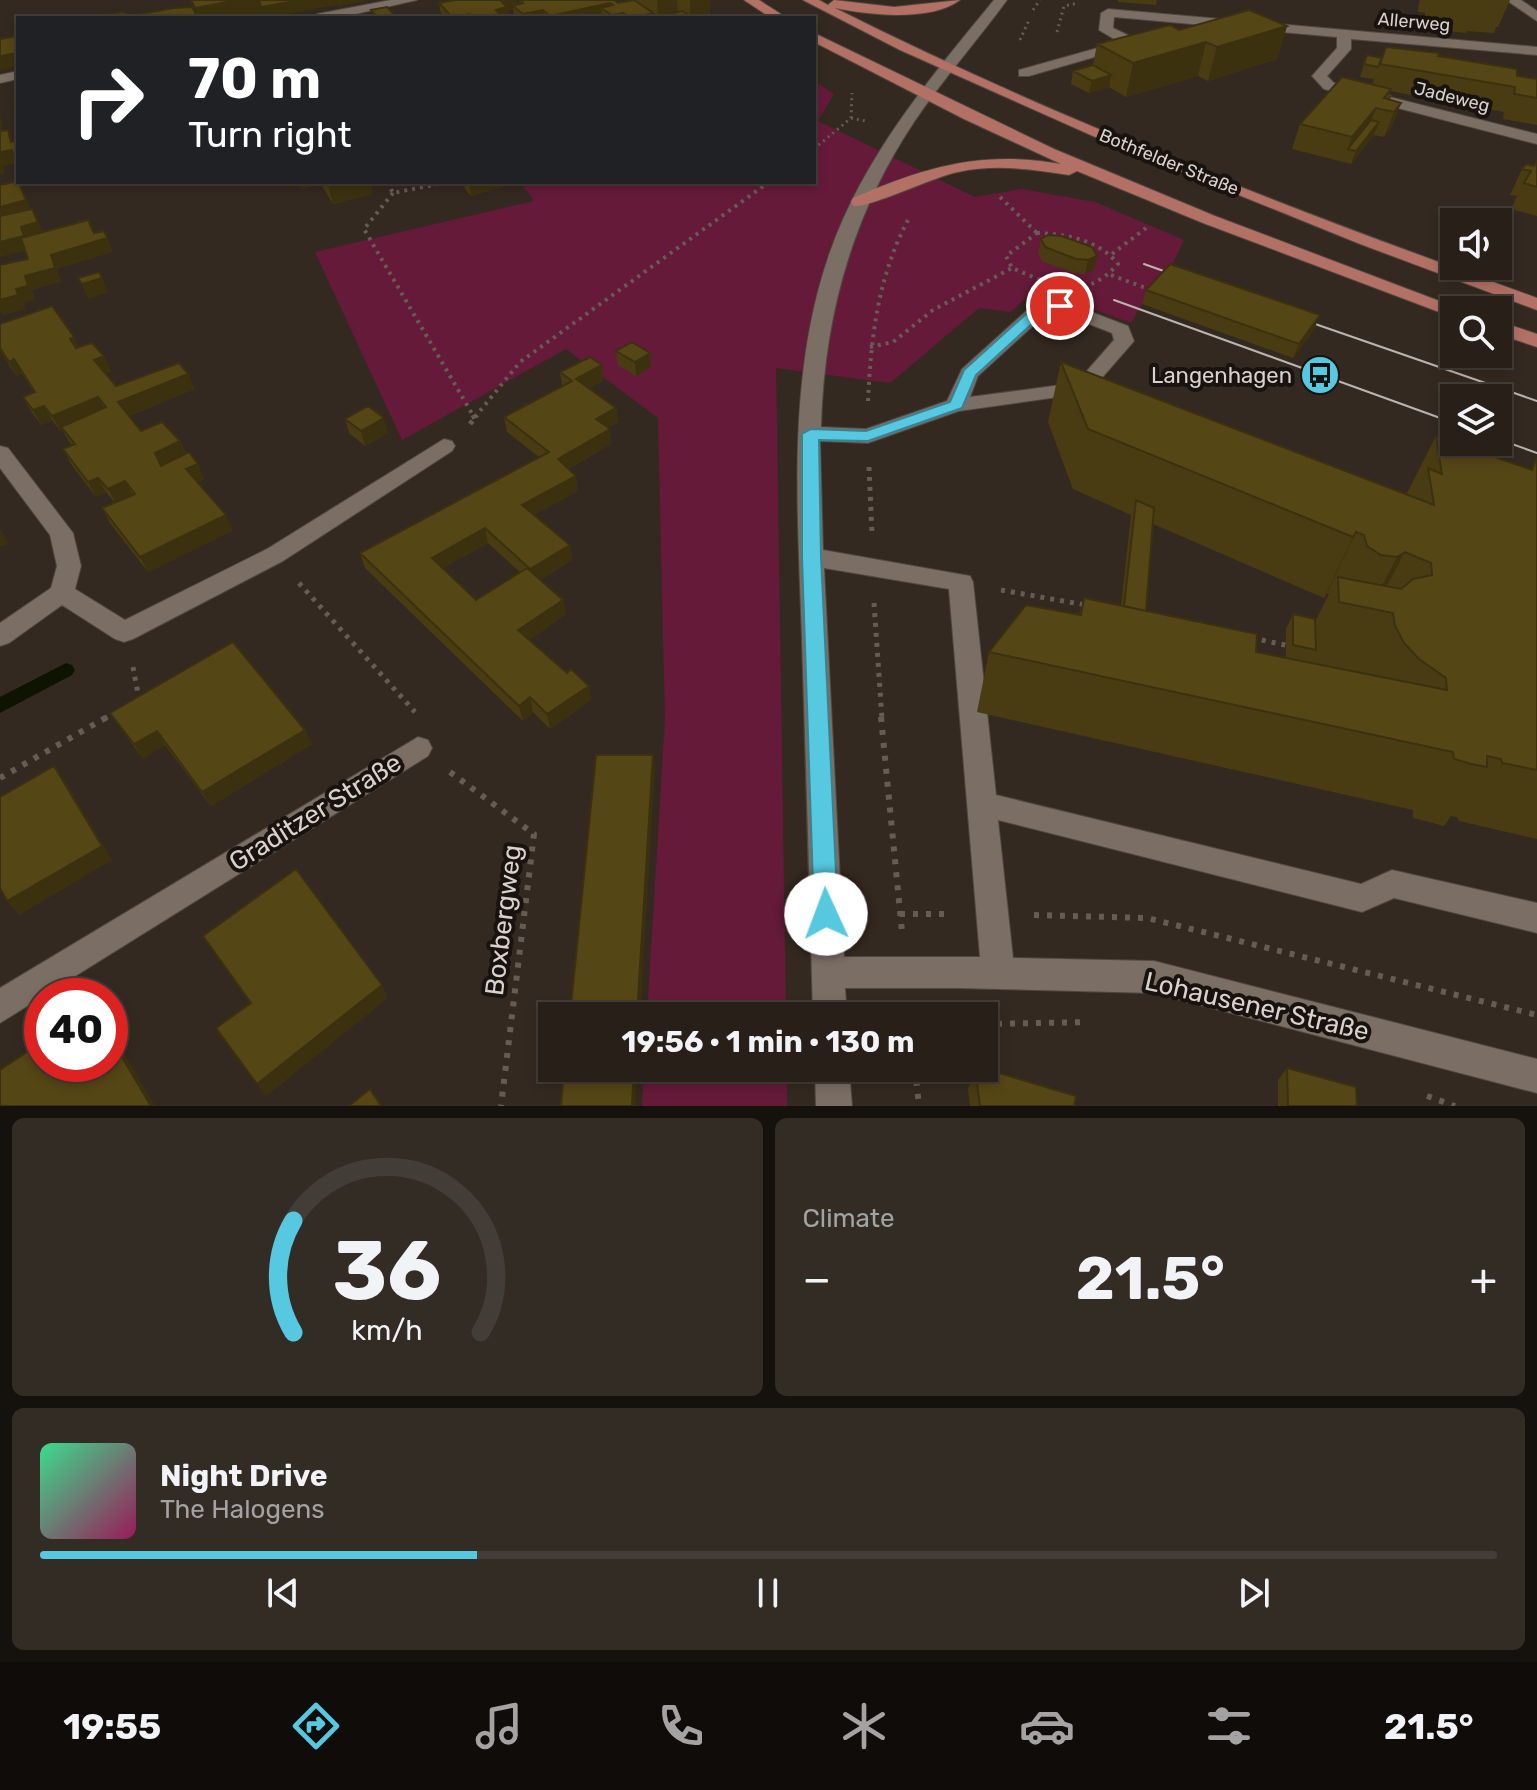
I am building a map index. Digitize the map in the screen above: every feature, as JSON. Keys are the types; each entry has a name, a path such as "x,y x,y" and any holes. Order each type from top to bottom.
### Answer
{"main road":[{"path":"750,0 777,16"},
{"path":"811,0 860,10 894,11 954,0"},
{"name":"Bothfelder Straße","path":"811,0 945,68 1050,114 1342,231 1537,304"},
{"name":"Bothfelder Straße","path":"816,38 924,93 1110,178 1440,306"},
{"path":"859,202 919,175 997,161 1110,178"},
{"path":"1512,332 1537,341"}],"street":[{"path":"327,16 411,0"},
{"path":"829,1002 811,557 811,434 816,347 839,253 859,202 894,137 924,93 1001,0"},
{"path":"1512,0 1537,17"},
{"name":"Allerweg","path":"1024,73 1137,41 1106,30 1108,13 1537,51"},
{"name":"Allerweg","path":"1171,33 1241,25"},
{"name":"Jadeweg","path":"1344,34 1344,49 1319,76 1329,86 1537,139"},
{"path":"811,434 868,436 956,405 1072,390 1086,384 1124,341 1121,330 1060,306 1041,308 969,373 956,405"},
{"path":"62,593 124,632 275,555 444,446"},
{"path":"0,453 61,533 69,566 62,593 0,636"},
{"path":"811,557 961,582 998,973"},
{"name":"Graditzer Straße","path":"0,1007 418,748"},
{"path":"983,804 1362,898 1392,884 1537,918"},
{"name":"Lohausener Straße","path":"828,973 1154,977 1537,1076"},
{"path":"833,1082 834,1106"}],"path":[{"path":"1057,34 1064,6 1086,2"},
{"path":"816,147 851,118"},
{"path":"388,184 393,193"},
{"path":"438,184 393,193 364,229 475,419"},
{"path":"444,446 475,419 520,362 766,184"},
{"path":"992,190 1037,233"},
{"path":"1112,254 1156,221"},
{"path":"1037,233 1057,233 1112,254 1118,264 1111,275 1094,287 1068,290 1012,268 1006,256 1037,233"},
{"path":"870,347 893,342 933,310 1012,268"},
{"path":"1111,275 1154,291"},
{"name":"Graditzer Straße","path":"275,555 422,720 418,748"},
{"path":"961,582 1100,607"},
{"path":"0,778 141,698 124,632"},
{"path":"1249,637 1293,646"},
{"name":"Boxbergweg","path":"418,748 534,834 501,1106"},
{"path":"998,1024 1092,1022"},
{"path":"916,1082 919,1106"},
{"path":"1415,1092 1455,1106"}],"shaded area":[{"path":"816,82 834,94 818,121 975,197 1022,189 1095,202 1184,240 1166,278 1142,304 1131,323 1036,288 1011,312 979,308 890,383 776,368 786,1002 648,1002 665,719 658,418 566,349 402,440 315,252 534,201 521,184 816,184"},
{"path":"643,1082 787,1082 787,1106 642,1106"}],"building":[{"path":"191,0 238,0 195,8"},
{"path":"259,0 301,0 261,7"},
{"path":"500,0 507,7 496,10 500,14 490,16 451,16 439,3"},
{"path":"520,0 614,0 618,3 634,0 653,13 612,15 601,8 613,5 610,3 550,16 543,10 523,14 513,6 523,3"},
{"path":"192,7 197,16 130,16"},
{"path":"387,7 395,16 376,16 371,10"},
{"path":"1249,10 1287,26 1217,47 1206,42 1133,63 1097,44 1170,25 1179,30"},
{"path":"682,11 690,16 662,16"},
{"path":"123,12 130,16 100,16"},
{"path":"16,36 16,53 0,56 0,39"},
{"path":"1386,47 1439,53 1438,56 1517,69 1517,76 1537,79 1537,98 1514,94 1515,87 1380,64"},
{"path":"1367,55 1382,58 1378,67 1364,64"},
{"path":"1093,65 1111,75 1092,81 1073,71"},
{"path":"1342,77 1391,89 1384,98 1401,103 1394,112 1376,108 1352,137 1300,124"},
{"path":"0,118 2,131 8,130 11,142 16,141 16,154 13,155 12,150 0,152"},
{"path":"1371,120 1379,122 1356,151 1348,149"},
{"path":"1537,160 1537,187 1524,183 1531,171 1522,169 1526,164 1534,166"},
{"path":"16,181 26,200 0,207 0,185"},
{"path":"32,209 38,222 21,227 24,236 0,242 0,216"},
{"path":"88,220 94,233 104,231 107,238 51,255 55,268 25,276 28,286 16,289 18,295 0,300 0,265 28,259 21,238"},
{"path":"1048,235 1062,236 1092,247 1097,256 1088,260 1076,259 1045,247 1041,239"},
{"path":"1170,264 1320,315 1299,344 1146,290"},
{"path":"99,272 102,278 82,284 78,278"},
{"path":"52,306 74,337 70,339 76,348 92,343 104,356 94,360 116,386 179,363 188,374 118,402 141,431 162,422 180,441 155,453 161,466 189,452 198,464 186,469 226,515 140,557 102,508 135,494 125,481 108,489 98,478 88,482 63,449 75,444 61,427 106,407 98,397 52,416 44,406 33,410 23,397 35,392 14,359 9,362 0,348 0,324"},
{"path":"632,342 650,353 635,362 616,351"},
{"path":"590,357 602,365 576,379 616,408 596,419 610,429 558,459 576,476 522,505 570,545 530,569 485,528 432,558 476,600 527,568 563,600 518,630 567,673 571,669 589,686 547,714 530,697 519,706 360,553 549,452 504,417 572,381 560,372"},
{"path":"1061,362 1434,505 1428,468 1442,474 1436,436 1440,437 1440,456 1492,456 1532,470 1536,459 1537,770 1502,763 1501,759 1487,756 1487,767 1471,764 1454,759 1453,752 989,652 1026,605 1081,615 1084,598 1257,634 1256,652 1447,690 1446,678 1419,659 1404,643 1395,626 1393,613 1339,602 1338,577 1401,589 1413,579 1432,575 1431,563 1405,552 1397,557 1381,555 1367,546 1364,535 1356,532 1353,537 1088,429"},
{"path":"368,406 384,418 361,431 345,419"},
{"path":"1136,500 1154,508 1146,611 1124,606"},
{"path":"1293,614 1315,619 1316,650 1293,645"},
{"path":"233,642 305,730 202,792 157,731 134,744 110,713"},
{"path":"596,755 653,755 638,1002 571,1002"},
{"path":"54,766 102,846 7,901 0,888 0,797"},
{"path":"296,869 382,985 257,1084 216,1028 251,1003 203,936"},
{"path":"24,1054 24,1082 128,1082 128,1067 151,1106 0,1106 0,1070"},
{"path":"1287,1068 1356,1087 1357,1106 1288,1106"},
{"path":"998,1073 1076,1096 1074,1106 980,1106 977,1082 998,1082"},
{"path":"563,1082 633,1082 632,1106 561,1106"},
{"path":"370,1089 381,1106 349,1106"}],"waterway":[{"path":"0,706 66,670"}],"tram line":[{"path":"1144,264 1186,279"},
{"path":"1114,300 1440,418"},
{"path":"1295,317 1537,401"},
{"path":"1512,444 1537,453"}],"place":[{"name":"Langenhagen","path":"1320,375"}],"route":[{"path":"826,914 811,557 811,434 868,436 956,405 969,373 1041,308 1060,306"}]}
